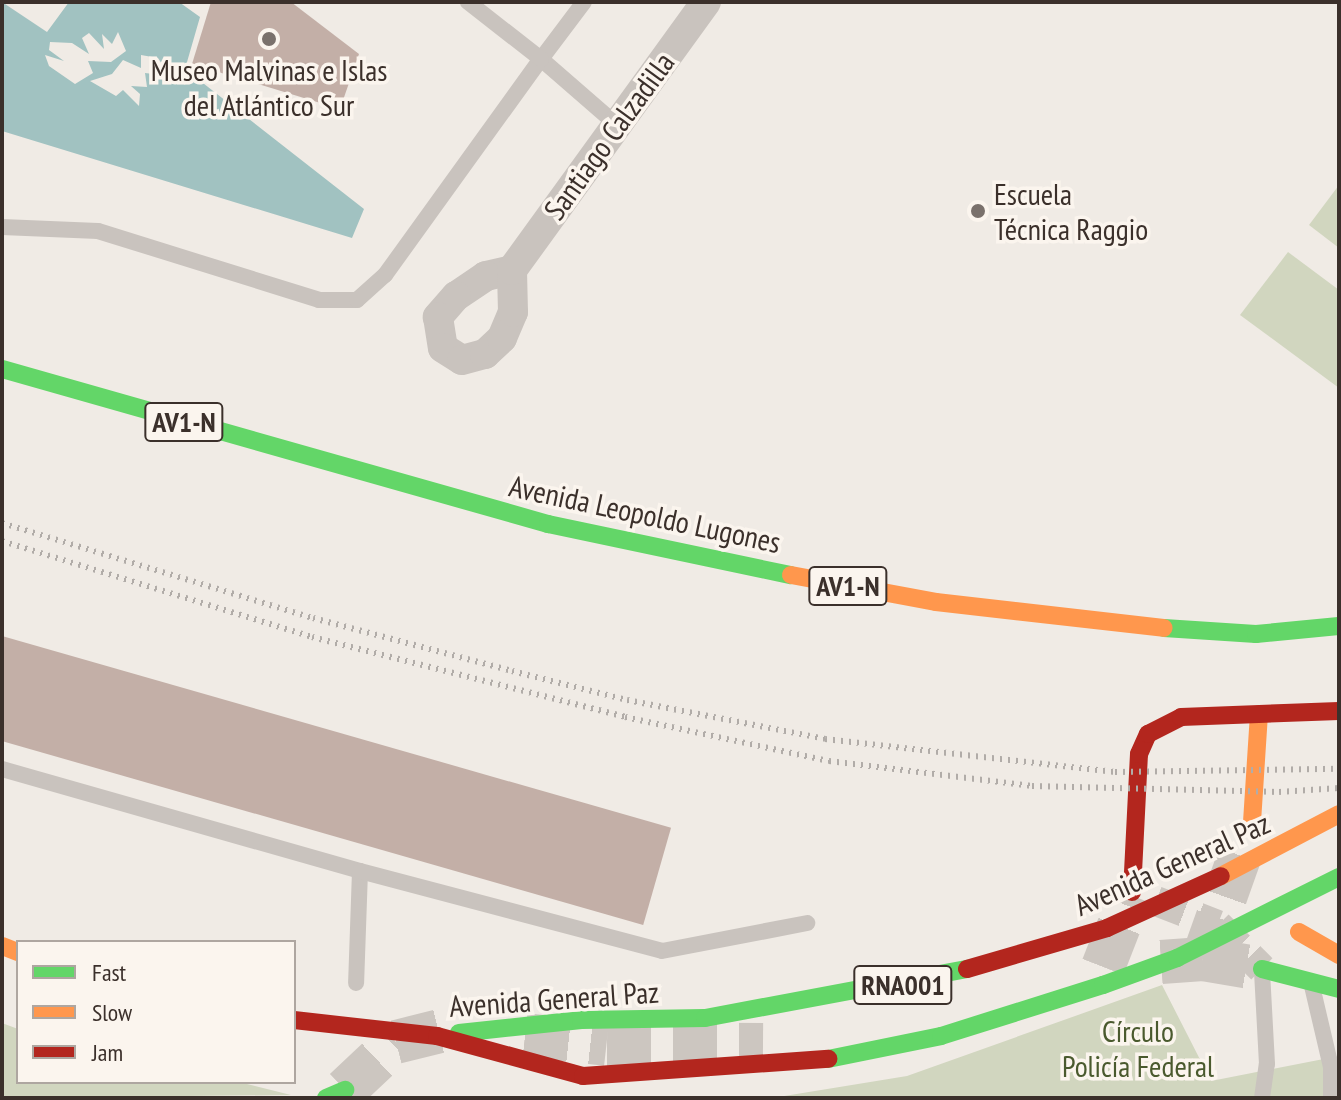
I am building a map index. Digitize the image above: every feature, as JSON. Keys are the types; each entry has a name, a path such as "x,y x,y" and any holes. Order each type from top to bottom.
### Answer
{"main road":[{"name":"Avenida Leopoldo Lugones","path":"2,369 518,516 764,570 936,602 1101,624 1256,634 1339,626"},
{"path":"1132,892 1139,754 1148,734 1181,717 1339,711"},
{"path":"1252,822 1259,714"},
{"name":"Avenida General Paz","path":"437,1036 581,1020 705,1018 929,980 1107,928 1182,897 1339,814"},
{"name":"Avenida General Paz","path":"437,1036 583,1076 828,1059 941,1036 1103,985 1177,958 1339,877"},
{"path":"1299,932 1339,955"},
{"path":"1262,969 1312,986 1339,989"},
{"path":"296,1020 437,1036"},
{"path":"326,1098 345,1090 339,1098"}],"street":[{"name":"Santiago Calzadilla","path":"512,270 706,2"}],"lane":[{"path":"468,2 541,59 617,125"},
{"path":"2,227 98,231 319,300 357,300 385,275 584,2"},
{"path":"2,769 360,871 662,951 807,923"},
{"path":"356,983 360,871"},
{"path":"1262,969 1267,1005 1262,1098"},
{"path":"1312,986 1331,1067 1331,1098"}],"green space":[{"path":"1339,185 1339,248 1309,225"},
{"path":"1288,252 1339,290 1339,388 1240,315"},
{"name":"Círculo Policía Federal","path":"1162,985 1211,1081 1339,1056 1339,1098 772,1098 907,1076"},
{"path":"2,1023 16,1028 16,1084 247,1084 291,1095 2,1098"}],"water":[{"path":"2,2 47,32 69,2 179,2 200,17 185,69 364,209 352,238 2,131","holes":["118,32 126,51 111,62 88,61 93,73 75,84 49,66 45,55 64,61 49,50 50,42 72,43 89,54 82,38 89,33 104,49 102,34 112,44","141,55 158,58 170,76 145,73 147,87 131,86 140,94 139,106 123,90 116,96 90,81 112,74 123,60 141,68"]}],"building":[{"name":"Museo Malvinas e Islas del Atlántico Sur","path":"211,2 291,2 359,54 340,109 192,64"},
{"path":"2,636 671,828 643,925 2,741"}],"tunnel":[{"path":"1203,959 1245,841"},
{"path":"1103,967 1131,895"},
{"path":"1156,901 1218,925 1262,969"},
{"path":"1161,962 1203,959 1262,969"},
{"path":"345,1090 396,1042 440,1031"},
{"path":"525,1035 607,1044 763,1045"}],"railway":[{"path":"2,523 313,618 512,671 627,700 825,739 1115,772 1339,769"},
{"path":"2,541 312,637 625,717 829,761 1032,786 1279,792 1339,788"}],"traffic: fast":[{"path":"2,369 548,524 791,575"},
{"path":"1164,628 1256,634 1339,626"},
{"path":"828,1059 941,1036 1103,985 1177,958 1339,877"},
{"path":"459,1033 581,1020 705,1018 967,969"},
{"path":"1262,969 1339,989"},
{"path":"326,1098 345,1090"}],"traffic: slow":[{"path":"791,575 936,602 1164,628"},
{"path":"1252,822 1259,714"},
{"path":"1221,876 1339,814"},
{"path":"1299,932 1339,955"},
{"path":"2,946 16,951"}],"traffic: jam":[{"path":"1132,892 1139,754 1148,734 1181,717 1339,711"},
{"path":"967,969 1107,928 1221,876"},
{"path":"296,1020 437,1036 583,1076 828,1059"}],"place":[{"name":"Museo Malvinas e Islas del Atlántico Sur","path":"269,39"},
{"name":"Escuela Técnica Raggio","path":"978,211"}]}
